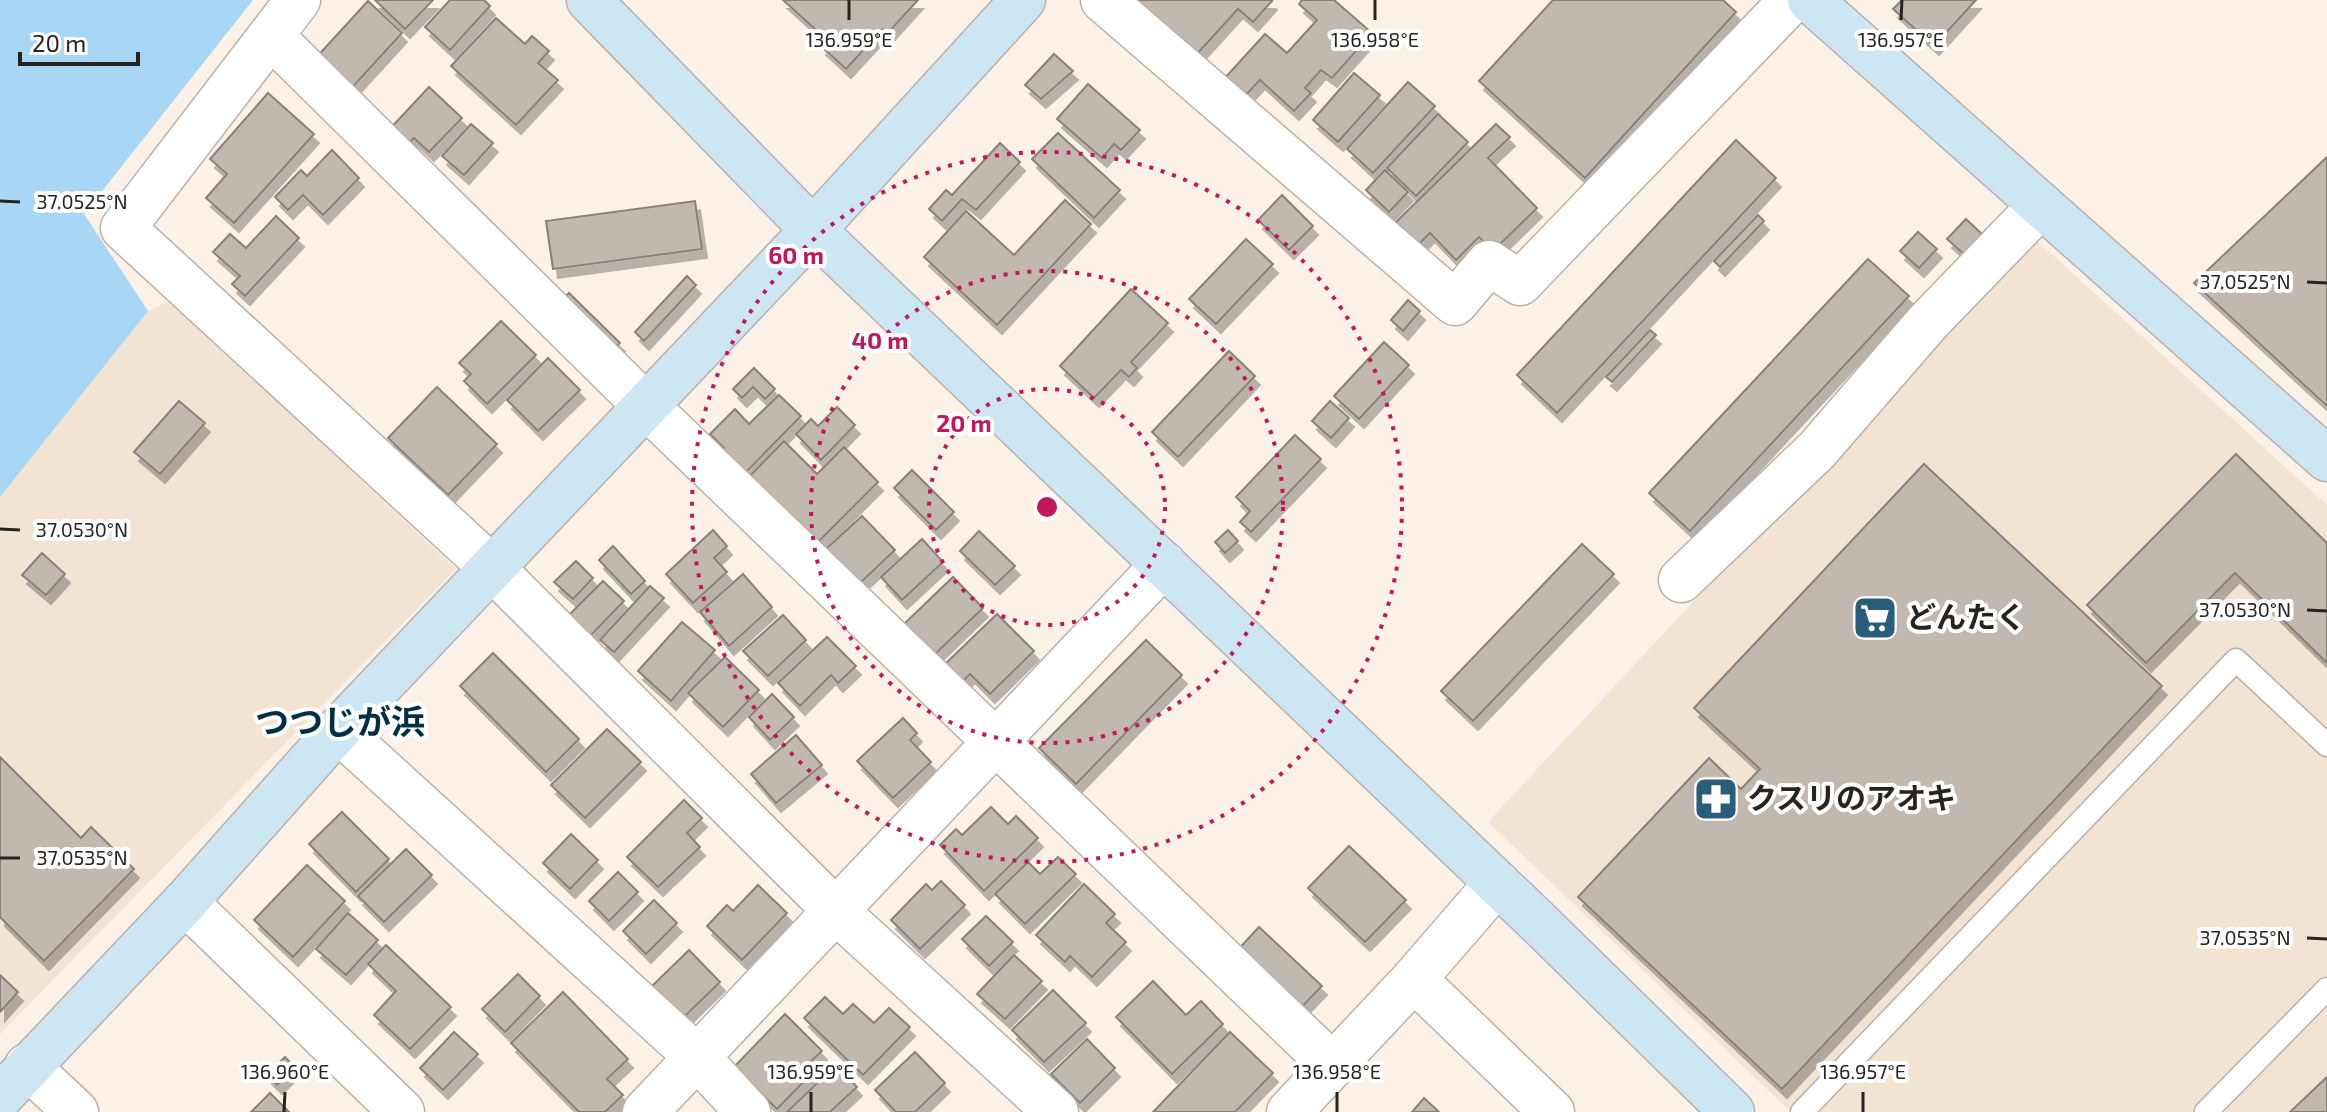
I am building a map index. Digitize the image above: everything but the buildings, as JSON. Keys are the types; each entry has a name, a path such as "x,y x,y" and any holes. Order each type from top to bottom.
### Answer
{"street":[{"path":"298,0 123,228 492,568 836,911 1056,1112"},
{"path":"589,0 813,230 1497,883 1732,1112"},
{"path":"76,1112 14,1081 185,902 338,730 813,230 1023,0"},
{"path":"1103,0 1455,303 1489,263 1520,283 1792,0"},
{"path":"1810,0 2327,459"},
{"path":"271,36 646,406 1331,1064"},
{"path":"1681,580 1817,450 1928,322 2041,205"},
{"path":"645,1112 1164,564"},
{"path":"338,730 697,1057 748,1112"},
{"path":"1289,1112 1414,979 1497,883"},
{"path":"185,902 402,1112"},
{"path":"1414,979 1552,1112"}],"lane":[{"path":"1802,1112 2236,660 2327,745"},
{"path":"2206,1112 2327,989"}],"shaded area":[{"path":"2033,237 2327,505 2327,1112 1791,1112 1488,822"},
{"path":"170,301 456,569 0,1034 0,497 148,311"}],"water":[{"path":"0,0 253,0 84,214 148,311 0,497"}],"place":[{"name":"どんたく","path":"1875,618"},
{"name":"クスリのアオキ","path":"1716,799"}],"district":[{"name":"つつじが浜","path":"340,722"}]}
